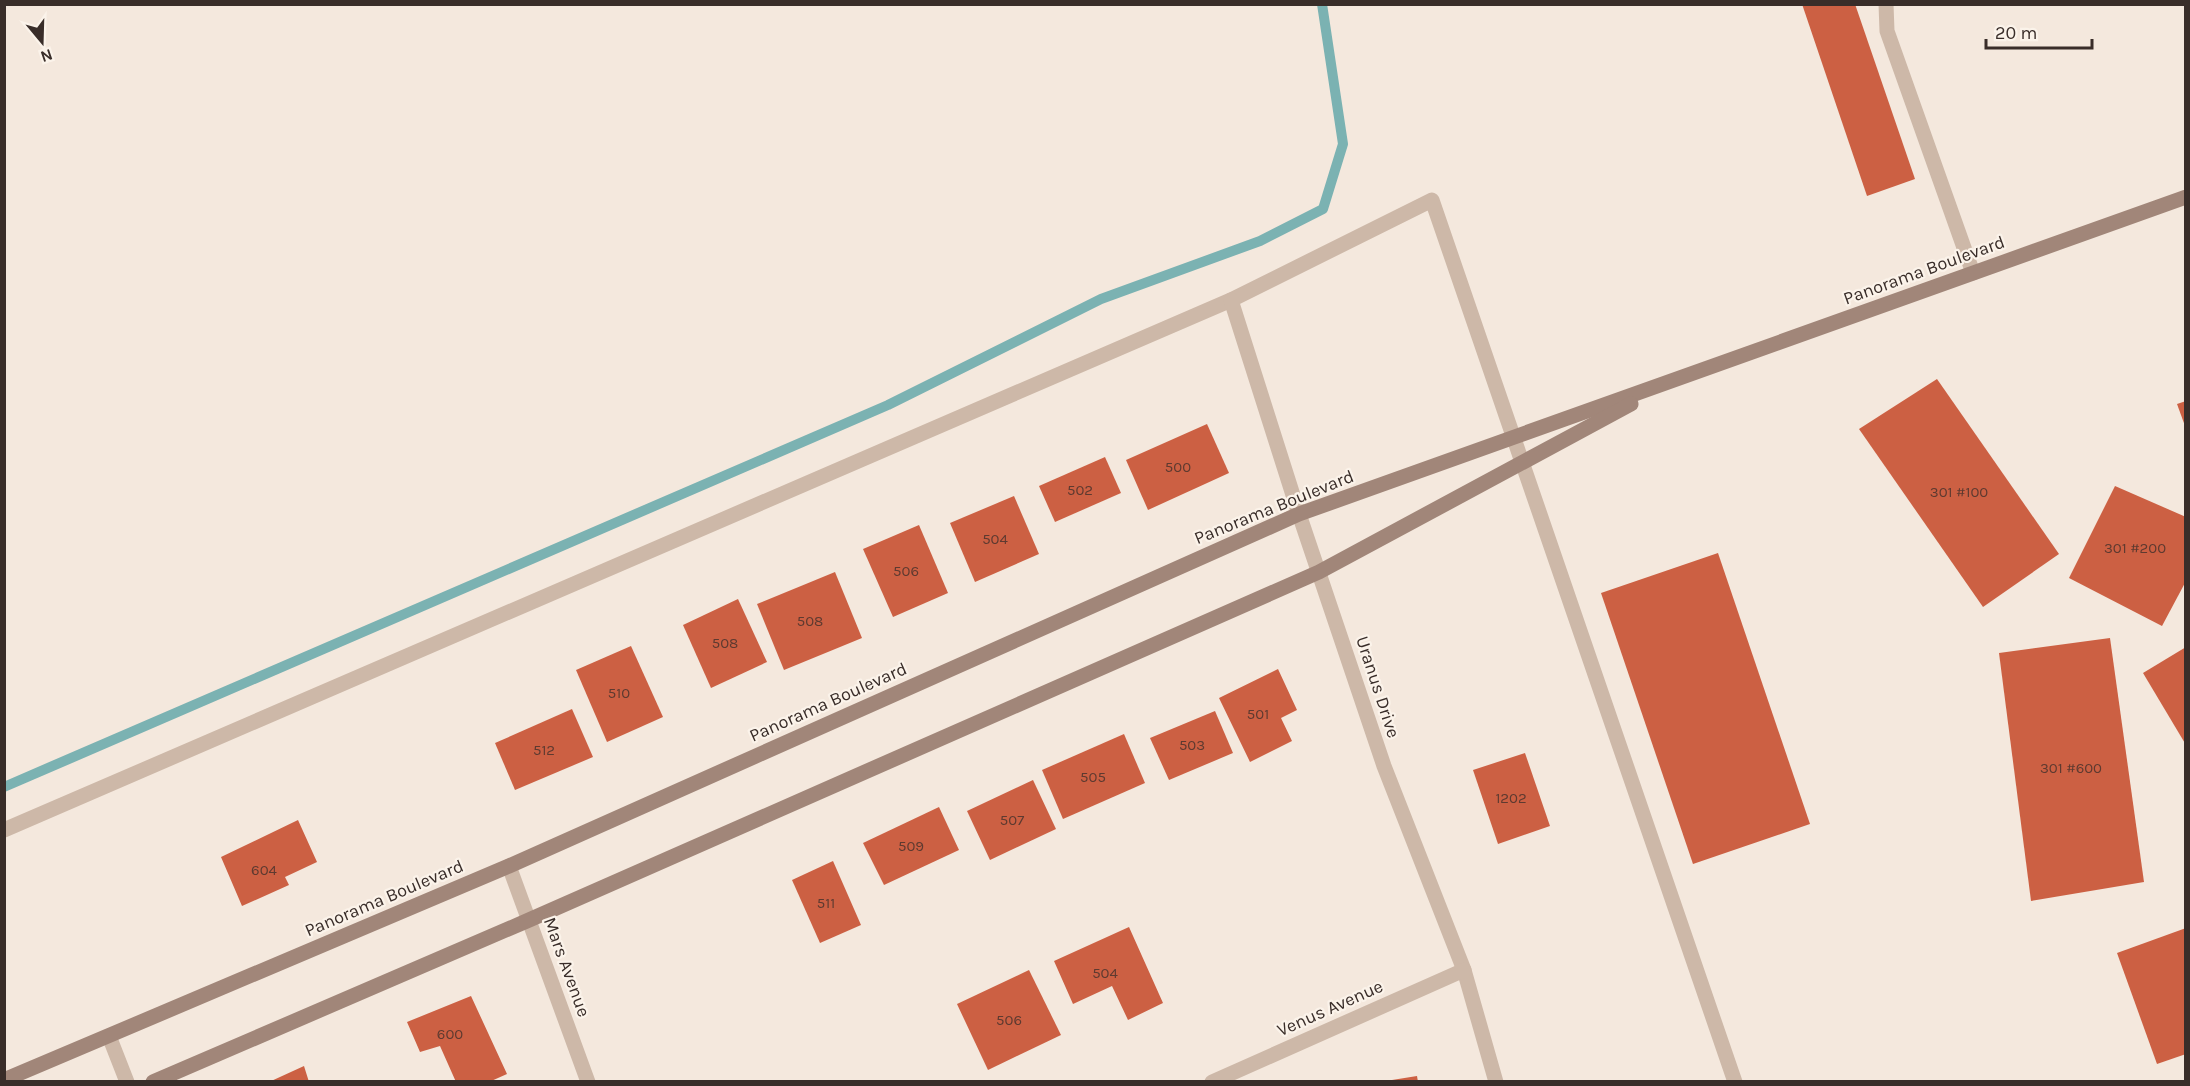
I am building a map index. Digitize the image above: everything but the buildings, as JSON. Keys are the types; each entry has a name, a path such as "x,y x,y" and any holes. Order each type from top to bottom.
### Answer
{"main road":[{"name":"Panorama Boulevard","path":"4,1080 509,866 1299,514 2186,197"},
{"name":"Panorama Boulevard","path":"153,1082 529,920 1319,572 1676,380"}],"street":[{"path":"1886,4 1887,31 1973,273"},
{"path":"4,830 1231,300 1432,200 1735,1082"},
{"name":"Uranus Drive","path":"1231,300 1299,514 1384,766 1464,970 1496,1082"},
{"name":"Mars Avenue","path":"509,866 588,1082"},
{"name":"Venus Avenue","path":"1212,1082 1464,970"},
{"path":"109,1036 127,1082"}],"waterway":[{"path":"4,787 888,405 1101,299 1260,241 1323,209 1343,144 1322,4"}]}
